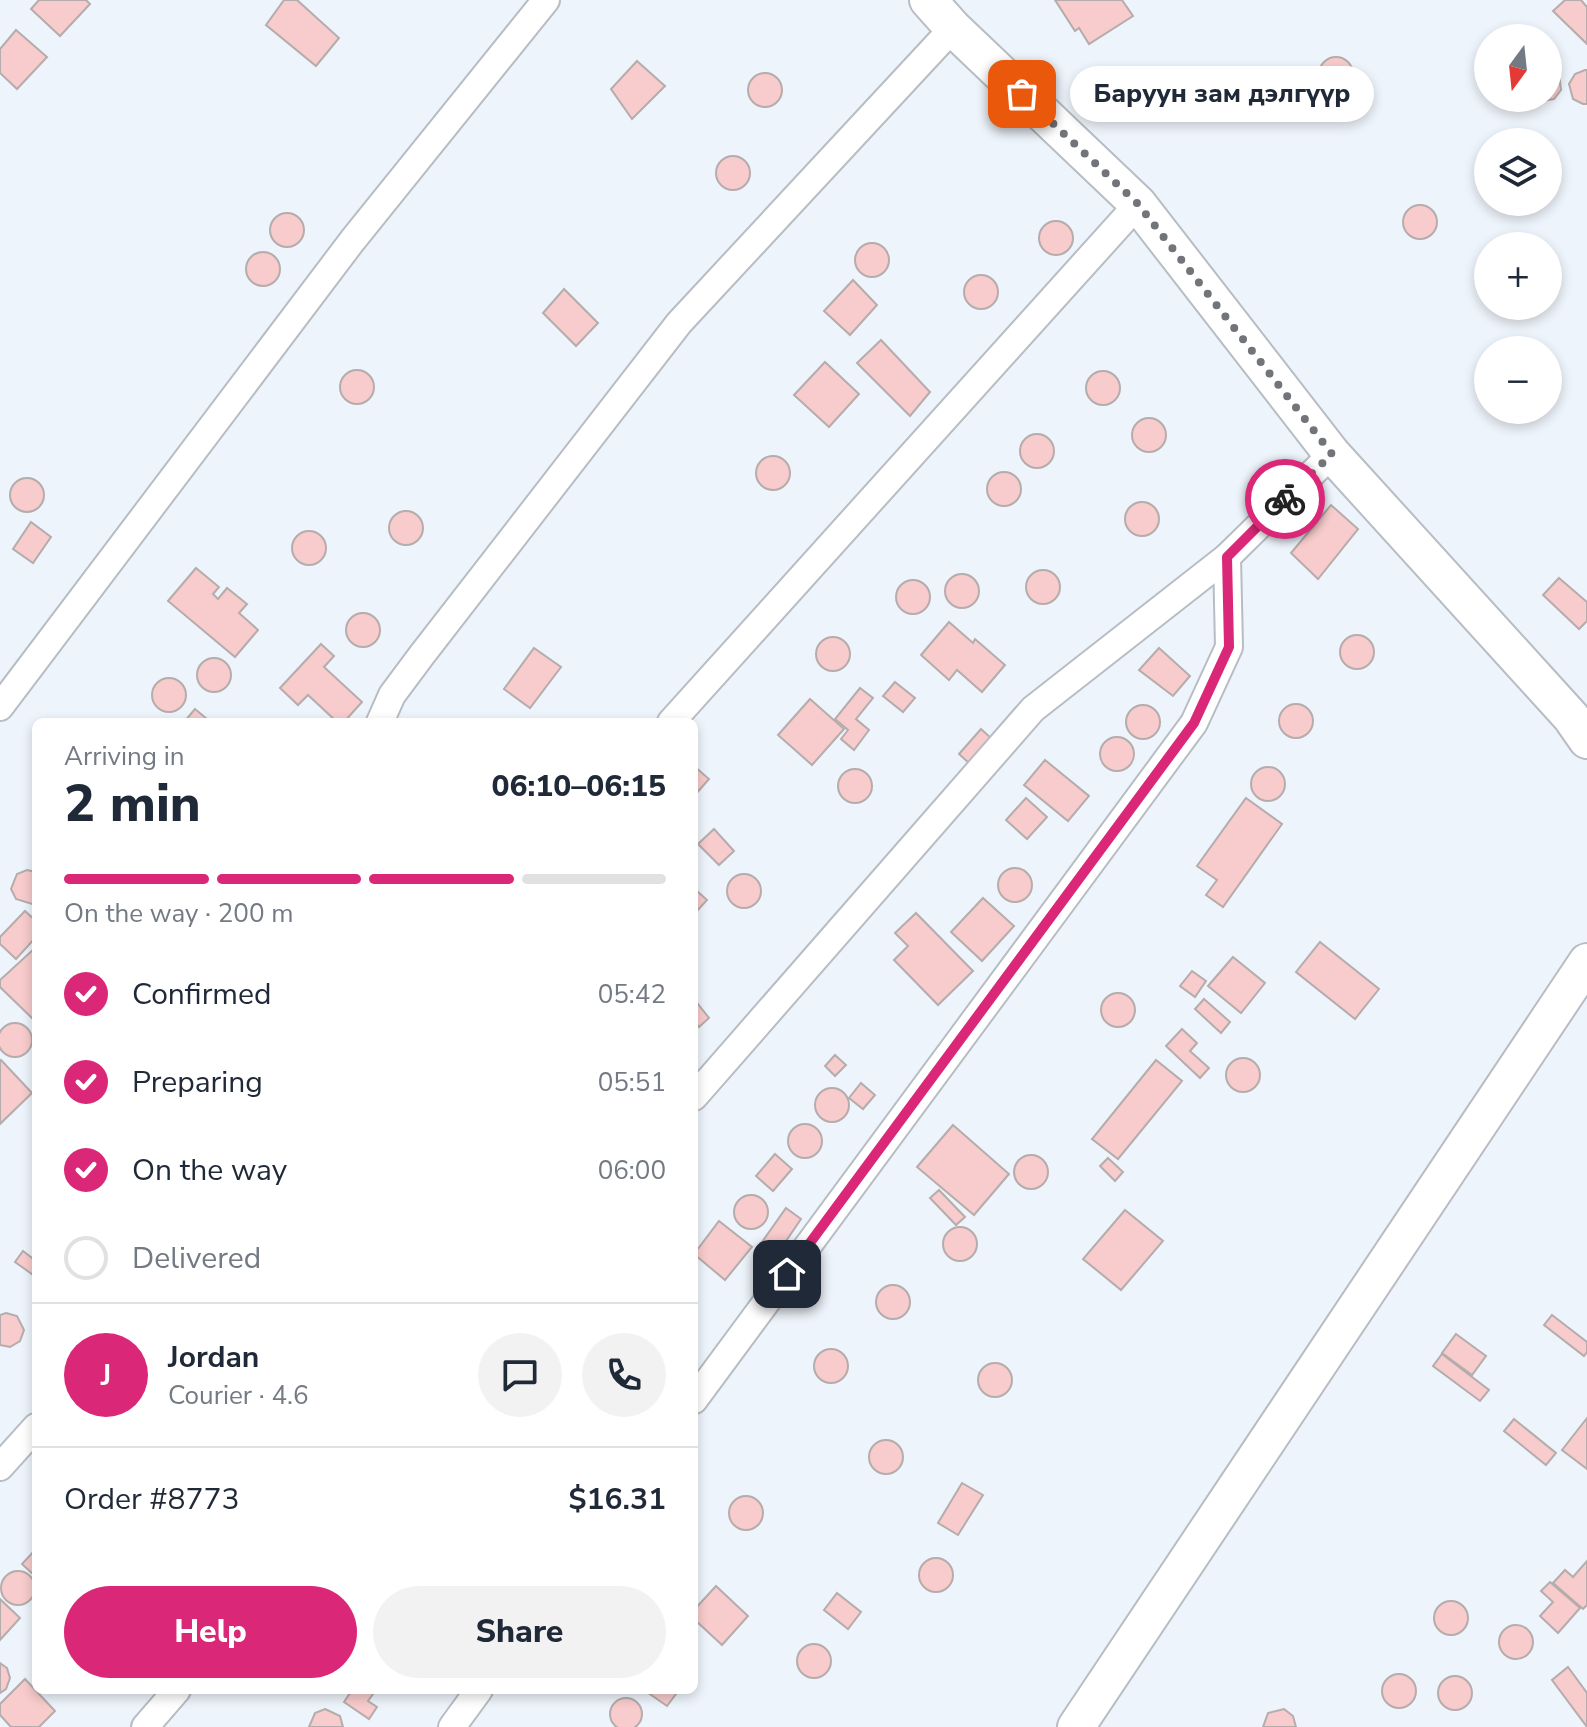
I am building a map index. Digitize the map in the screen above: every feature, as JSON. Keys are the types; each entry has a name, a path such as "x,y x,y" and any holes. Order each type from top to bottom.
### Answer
{"street":[{"path":"0,707 352,241 546,0"},
{"path":"928,0 953,28 1138,204 1332,454 1571,717 1587,740"},
{"path":"382,718 392,695 421,656 679,323 953,28"},
{"path":"675,718 1138,204"},
{"path":"698,1092 1033,709 1227,557 1332,454"},
{"path":"698,1395 1194,723 1229,647 1227,557"},
{"path":"1076,1727 1587,962"},
{"path":"0,1467 32,1431"},
{"path":"145,1727 174,1694"},
{"path":"452,1727 476,1694"}],"building":[{"path":"39,0 86,0 90,4 60,36 31,9"},
{"path":"284,0 297,0 339,38 316,66 266,25"},
{"path":"1055,0 1122,0 1133,16 1089,44 1079,28 1075,31"},
{"path":"1565,0 1581,0 1587,7 1587,44 1553,11"},
{"path":"16,30 47,57 17,89 0,73 0,49"},
{"path":"1336,57 1348,62 1353,74 1348,86 1336,91 1324,86 1319,74 1324,62"},
{"path":"637,61 665,86 632,119 611,89"},
{"path":"1585,70 1587,104 1583,104 1573,99 1569,84 1575,74"},
{"path":"765,73 777,78 782,90 777,102 765,107 753,102 748,90 753,78"},
{"path":"733,156 745,161 750,173 745,185 733,190 721,185 716,173 721,161"},
{"path":"1420,205 1432,210 1437,222 1432,234 1420,239 1408,234 1403,222 1408,210"},
{"path":"287,213 299,218 304,230 299,242 287,247 275,242 270,230 275,218"},
{"path":"1056,221 1068,226 1073,238 1068,250 1056,255 1044,250 1039,238 1044,226"},
{"path":"872,243 884,248 889,260 884,272 872,277 860,272 855,260 860,248"},
{"path":"263,252 275,257 280,269 275,281 263,286 251,281 246,269 251,257"},
{"path":"981,275 993,280 998,292 993,304 981,309 969,304 964,292 969,280"},
{"path":"853,280 877,305 850,335 824,311"},
{"path":"564,289 598,323 576,346 543,313"},
{"path":"881,340 930,392 910,416 857,363"},
{"path":"825,362 859,394 829,427 794,395"},
{"path":"357,370 369,375 374,387 369,399 357,404 345,399 340,387 345,375"},
{"path":"1103,371 1115,376 1120,388 1115,400 1103,405 1091,400 1086,388 1091,376"},
{"path":"1149,418 1161,423 1166,435 1161,447 1149,452 1137,447 1132,435 1137,423"},
{"path":"1037,434 1049,439 1054,451 1049,463 1037,468 1025,463 1020,451 1025,439"},
{"path":"773,456 785,461 790,473 785,485 773,490 761,485 756,473 761,461"},
{"path":"1004,472 1016,477 1021,489 1016,501 1004,506 992,501 987,489 992,477"},
{"path":"27,478 39,483 44,495 39,507 27,512 15,507 10,495 15,483"},
{"path":"1142,502 1154,507 1159,519 1154,531 1142,536 1130,531 1125,519 1130,507"},
{"path":"1331,505 1358,529 1318,579 1291,553"},
{"path":"406,511 418,516 423,528 418,540 406,545 394,540 389,528 394,516"},
{"path":"31,522 51,537 33,563 13,549"},
{"path":"309,531 321,536 326,548 321,560 309,565 297,560 292,548 297,536"},
{"path":"196,568 219,587 213,594 218,599 227,588 247,604 239,613 258,630 235,657 168,601"},
{"path":"1043,570 1055,575 1060,587 1055,599 1043,604 1031,599 1026,587 1031,575"},
{"path":"962,574 974,579 979,591 974,603 962,608 950,603 945,591 950,579"},
{"path":"1559,578 1587,602 1587,621 1579,629 1543,595"},
{"path":"913,580 925,585 930,597 925,609 913,614 901,609 896,597 901,585"},
{"path":"363,613 375,618 380,630 375,642 363,647 351,642 346,630 351,618"},
{"path":"949,622 1005,665 982,692 957,670 949,680 921,655"},
{"path":"1357,635 1369,640 1374,652 1369,664 1357,669 1345,664 1340,652 1345,640"},
{"path":"833,637 845,642 850,654 845,666 833,671 821,666 816,654 821,642"},
{"path":"321,644 334,656 324,667 362,702 348,718 333,718 308,695 298,705 280,688"},
{"path":"534,648 561,667 530,708 504,689"},
{"path":"1159,648 1190,676 1173,696 1139,670"},
{"path":"214,658 226,663 231,675 226,687 214,692 202,687 197,675 202,663"},
{"path":"169,678 181,683 186,695 181,707 169,712 157,707 152,695 157,683"},
{"path":"895,682 915,698 903,712 883,696"},
{"path":"860,688 873,698 856,719 869,730 854,750 841,739 848,730 835,719"},
{"path":"810,699 844,729 812,765 778,735"},
{"path":"1296,704 1308,709 1313,721 1308,733 1296,738 1284,733 1279,721 1284,709"},
{"path":"1143,705 1155,710 1160,722 1155,734 1143,739 1131,734 1126,722 1131,710"},
{"path":"195,709 206,718 187,718"},
{"path":"981,729 992,739 970,764 959,754"},
{"path":"1117,737 1129,742 1134,754 1129,766 1117,771 1105,766 1100,754 1105,742"},
{"path":"1045,760 1089,796 1068,821 1024,785"},
{"path":"1268,767 1280,772 1285,784 1280,796 1268,801 1256,796 1251,784 1256,772"},
{"path":"698,769 709,779 698,791"},
{"path":"855,769 867,774 872,786 867,798 855,803 843,798 838,786 843,774"},
{"path":"1026,798 1047,817 1027,839 1006,820"},
{"path":"1246,798 1282,824 1223,907 1206,895 1217,880 1197,866"},
{"path":"714,829 734,851 719,865 698,844"},
{"path":"1015,868 1027,873 1032,885 1027,897 1015,902 1003,897 998,885 1003,873"},
{"path":"32,871 32,904 16,899 11,889 17,874"},
{"path":"744,874 756,879 761,891 756,903 744,908 732,903 727,891 732,879"},
{"path":"698,892 707,900 698,910"},
{"path":"983,898 1014,926 982,961 951,932"},
{"path":"25,911 32,917 32,941 16,959 0,944 0,937"},
{"path":"916,913 973,971 938,1005 894,960 908,946 895,933"},
{"path":"1320,942 1379,989 1355,1019 1296,972"},
{"path":"32,951 32,1018 0,987 0,980"},
{"path":"1233,957 1265,983 1241,1013 1208,986"},
{"path":"1192,971 1206,981 1195,997 1180,986"},
{"path":"1118,993 1130,998 1135,1010 1130,1022 1118,1027 1106,1022 1101,1010 1106,998"},
{"path":"1204,999 1230,1022 1221,1033 1195,1009"},
{"path":"698,1004 709,1018 698,1026"},
{"path":"15,1023 27,1028 32,1040 27,1052 15,1057 3,1052 -1,1037 3,1028"},
{"path":"1182,1029 1197,1043 1190,1051 1209,1068 1200,1078 1166,1046"},
{"path":"835,1055 846,1065 835,1076 825,1066"},
{"path":"1243,1058 1255,1063 1260,1075 1255,1087 1243,1092 1231,1087 1226,1075 1231,1063"},
{"path":"1156,1060 1182,1081 1118,1159 1092,1139"},
{"path":"0,1061 32,1093 0,1124"},
{"path":"861,1083 875,1095 863,1109 849,1098"},
{"path":"832,1088 844,1093 849,1105 844,1117 832,1122 820,1117 815,1105 820,1093"},
{"path":"805,1124 817,1129 822,1141 817,1153 805,1158 793,1153 788,1141 793,1129"},
{"path":"953,1125 1009,1174 974,1215 917,1167"},
{"path":"775,1154 792,1169 773,1191 756,1176"},
{"path":"1031,1155 1043,1160 1048,1172 1043,1184 1031,1189 1019,1184 1014,1172 1019,1160"},
{"path":"1108,1158 1123,1172 1115,1181 1100,1166"},
{"path":"939,1190 965,1217 956,1225 930,1198"},
{"path":"751,1195 763,1200 768,1212 763,1224 751,1229 739,1224 734,1212 739,1200"},
{"path":"786,1208 801,1219 771,1263 755,1252"},
{"path":"1125,1210 1163,1241 1121,1290 1083,1259"},
{"path":"719,1221 752,1247 725,1280 698,1257 698,1249"},
{"path":"960,1227 972,1232 977,1244 972,1256 960,1261 948,1256 943,1244 948,1232"},
{"path":"23,1251 32,1258 32,1274 15,1262"},
{"path":"893,1285 905,1290 910,1302 905,1314 893,1319 881,1314 876,1302 881,1290"},
{"path":"0,1315 17,1316 24,1330 20,1341 10,1347 0,1345"},
{"path":"1552,1315 1587,1342 1584,1356 1544,1325"},
{"path":"1456,1334 1486,1356 1472,1375 1442,1353"},
{"path":"831,1349 843,1354 848,1366 843,1378 831,1383 819,1378 814,1366 819,1354"},
{"path":"1442,1354 1489,1390 1480,1401 1433,1366"},
{"path":"995,1363 1007,1368 1012,1380 1007,1392 995,1397 983,1392 978,1380 983,1368"},
{"path":"1587,1418 1587,1469 1562,1450"},
{"path":"1514,1419 1556,1453 1546,1465 1504,1431"},
{"path":"886,1440 898,1445 903,1457 898,1469 886,1474 874,1469 869,1457 874,1445"},
{"path":"962,1483 983,1495 958,1535 938,1523"},
{"path":"746,1496 758,1501 763,1513 758,1525 746,1530 734,1525 729,1513 734,1501"},
{"path":"32,1553 32,1573 22,1564"},
{"path":"936,1558 948,1563 953,1575 948,1587 936,1592 924,1587 919,1575 924,1563"},
{"path":"1587,1561 1587,1605 1583,1609 1553,1583 1565,1570 1573,1577"},
{"path":"18,1571 30,1576 30,1600 18,1605 6,1600 1,1588 6,1576"},
{"path":"1550,1582 1580,1608 1558,1633 1540,1616 1553,1602 1541,1591"},
{"path":"716,1586 748,1616 722,1645 698,1623 698,1606"},
{"path":"837,1593 861,1612 848,1629 824,1610"},
{"path":"0,1599 20,1618 0,1640"},
{"path":"1451,1601 1463,1606 1468,1618 1463,1630 1451,1635 1439,1630 1434,1618 1439,1606"},
{"path":"1516,1625 1528,1630 1533,1642 1528,1654 1516,1659 1504,1654 1499,1642 1504,1630"},
{"path":"814,1644 826,1649 831,1661 826,1673 814,1678 802,1673 797,1661 802,1649"},
{"path":"0,1663 7,1668 10,1678 6,1689 0,1693"},
{"path":"1568,1667 1587,1693 1587,1727 1552,1680"},
{"path":"1399,1674 1411,1679 1416,1691 1411,1703 1399,1708 1387,1703 1382,1691 1387,1679"},
{"path":"1455,1676 1467,1681 1472,1693 1467,1705 1455,1710 1443,1705 1438,1693 1443,1681"},
{"path":"25,1679 32,1686 32,1694 39,1694 55,1711 39,1727 11,1727 0,1715 0,1704"},
{"path":"349,1694 373,1694 368,1701 377,1707 369,1719 344,1702"},
{"path":"650,1694 676,1694 667,1706"},
{"path":"620,1699 632,1699 641,1708 641,1720 633,1728 619,1728 611,1720 611,1708"},
{"path":"325,1709 340,1716 343,1727 309,1727 315,1713"},
{"path":"1284,1709 1293,1716 1296,1727 1263,1727 1268,1713"}],"way so far":[{"path":"1022,94 1138,204 1332,454 1285,499"}],"place":[{"name":"Баруун зам дэлгүүр","path":"1022,94"}],"route":[{"path":"787,1274 1194,723 1229,647 1227,557 1285,499"}]}
